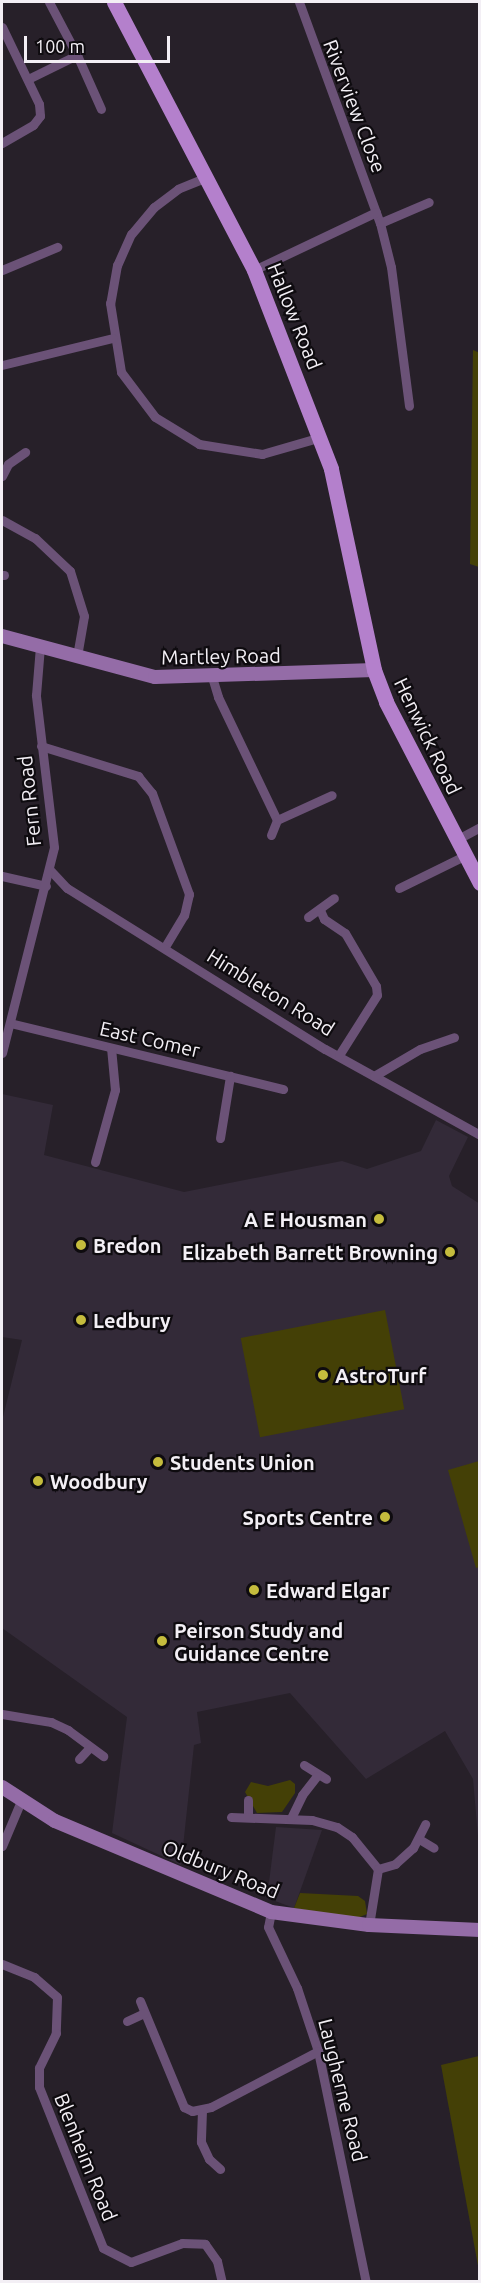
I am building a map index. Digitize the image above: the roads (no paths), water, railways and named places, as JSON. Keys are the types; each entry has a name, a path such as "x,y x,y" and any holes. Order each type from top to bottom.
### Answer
{"main road":[{"name":"Hallow Road","path":"114,2 254,270 321,437 374,670"},
{"name":"Henwick Road","path":"374,670 386,702 480,884"}],"street":[{"path":"49,2 77,55 101,109"},
{"name":"Riverview Close","path":"299,2 311,40 335,91 380,223 391,267 409,406"},
{"path":"2,27 28,79 40,116 33,125 2,143"},
{"path":"28,79 77,55"},
{"path":"207,177 178,189 154,207 131,234 117,265 111,294 113,338 129,387 155,417 183,437 228,451 262,454 321,437"},
{"path":"380,223 429,202"},
{"path":"254,270 376,212"},
{"path":"2,270 57,247"},
{"path":"2,364 113,338"},
{"path":"2,476 8,464 25,452"},
{"path":"2,520 45,545 70,571 84,616 77,656"},
{"name":"Martley Road","path":"2,636 155,677 212,677 374,670"},
{"name":"Fern Road","path":"2,1053 50,870 54,830 36,695 40,646"},
{"path":"212,677 218,697 278,820"},
{"path":"41,746 138,776 152,793 189,894 184,915 165,947"},
{"path":"271,836 278,820 333,794"},
{"path":"456,840 480,827"},
{"path":"399,888 464,856"},
{"name":"Himbleton Road","path":"50,870 67,888 374,1076 480,1135"},
{"path":"2,876 46,886"},
{"path":"308,917 334,898"},
{"path":"320,910 324,919 350,938 376,986 377,995 339,1055"},
{"name":"East Comer","path":"10,1023 283,1089"},
{"path":"374,1076 420,1049 454,1036"},
{"path":"95,1162 115,1090 111,1048"},
{"path":"220,1138 230,1076"},
{"path":"2,1714 51,1722 68,1730 103,1756"},
{"path":"80,1760 90,1747"},
{"path":"291,1818 294,1806 322,1778 304,1765"},
{"name":"Oldbury Road","path":"2,1787 55,1821 271,1912 369,1925 480,1930"},
{"path":"248,1800 248,1817"},
{"path":"2,1846 21,1801"},
{"path":"231,1817 291,1818 337,1827 352,1837 378,1869 369,1925"},
{"path":"378,1869 395,1864 419,1839 425,1824"},
{"path":"419,1839 434,1848"},
{"name":"Laugherne Road","path":"271,1912 268,1927 297,1988 318,2051 366,2282"},
{"name":"Blenheim Road","path":"2,1964 33,1977 57,1997 56,2033 39,2068 39,2087 103,2248 110,2255 130,2262 182,2243 205,2244 217,2261 222,2282"},
{"path":"140,2001 184,2106 202,2110 276,2076 318,2051"},
{"path":"127,2020 144,2013"},
{"path":"202,2110 201,2142 209,2159 220,2169"}],"place":[{"name":"A E Housman","path":"379,1219"},
{"name":"Bredon","path":"81,1245"},
{"name":"Elizabeth Barrett Browning","path":"450,1252"},
{"name":"Ledbury","path":"81,1320"},
{"name":"AstroTurf","path":"323,1375"},
{"name":"Students Union","path":"158,1462"},
{"name":"Woodbury","path":"38,1481"},
{"name":"Sports Centre","path":"385,1517"},
{"name":"Edward Elgar","path":"254,1590"},
{"name":"Peirson Study and Guidance Centre","path":"162,1641"}]}
